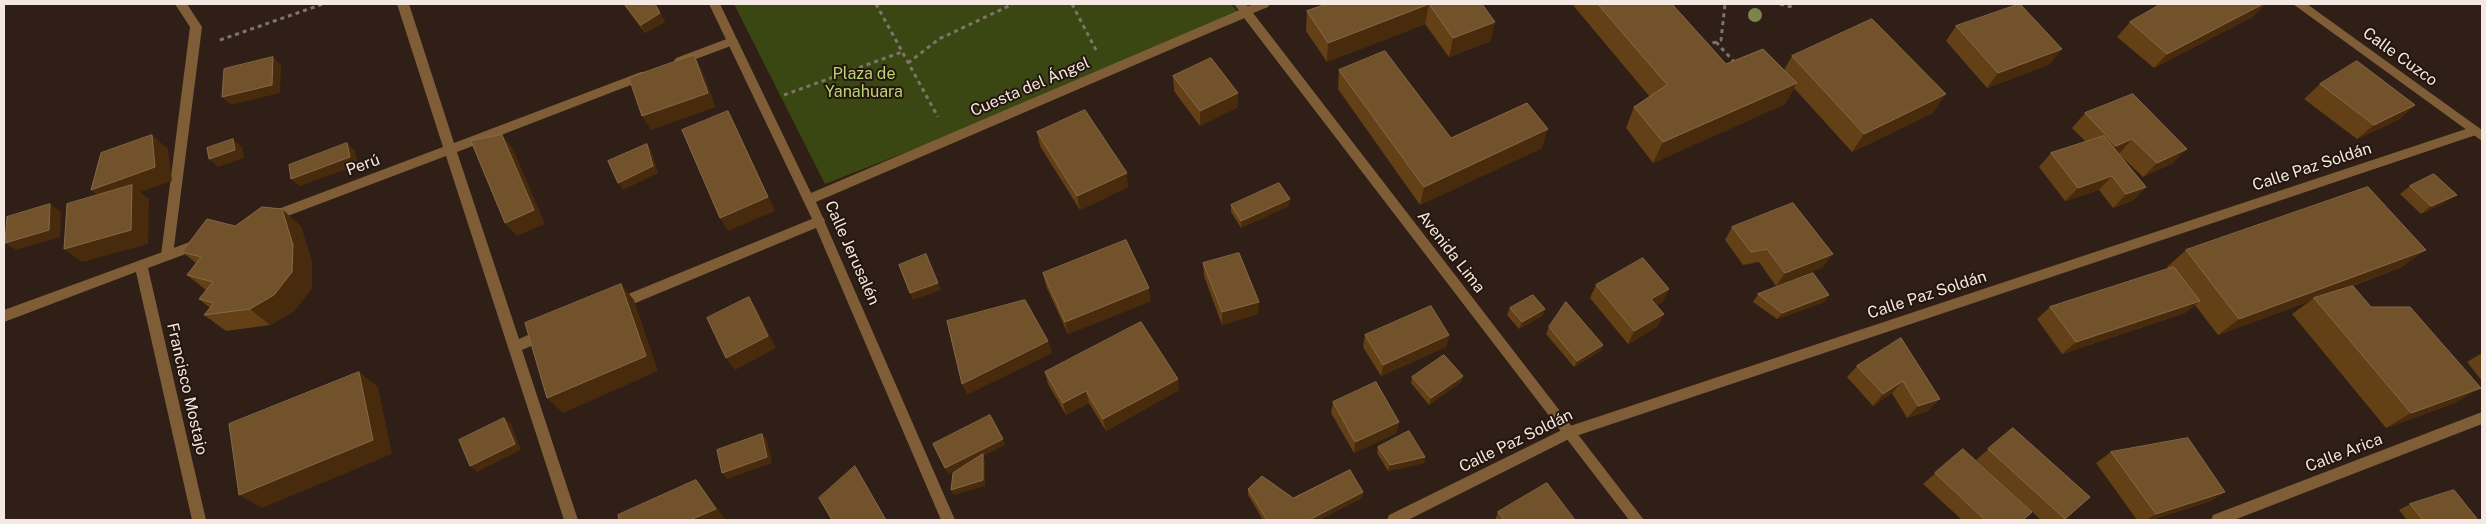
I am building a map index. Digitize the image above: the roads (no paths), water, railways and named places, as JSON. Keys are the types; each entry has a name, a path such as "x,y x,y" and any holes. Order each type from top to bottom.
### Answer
{"street":[{"path":"167,255 196,27 181,4"},
{"path":"403,4 571,520"},
{"name":"Calle Jerusalén","path":"714,4 819,221 948,520"},
{"name":"Cuesta del Ángel","path":"809,199 1107,71 1242,8 1264,4"},
{"name":"Calle Cuzco","path":"2300,4 2480,132"},
{"name":"Avenida Lima","path":"1242,8 1637,520"},
{"name":"Perú","path":"258,222 732,41"},
{"name":"Calle Paz Soldán","path":"1394,520 1570,432 2480,132"},
{"path":"607,308 819,221"},
{"path":"4,316 212,238"},
{"name":"Francisco Mostajo","path":"141,265 198,520"},
{"path":"515,346 552,331"},
{"name":"Calle Arica","path":"2218,520 2482,418"}],"park label":[{"name":"Plaza de Yanahuara","path":"864,83"}]}
